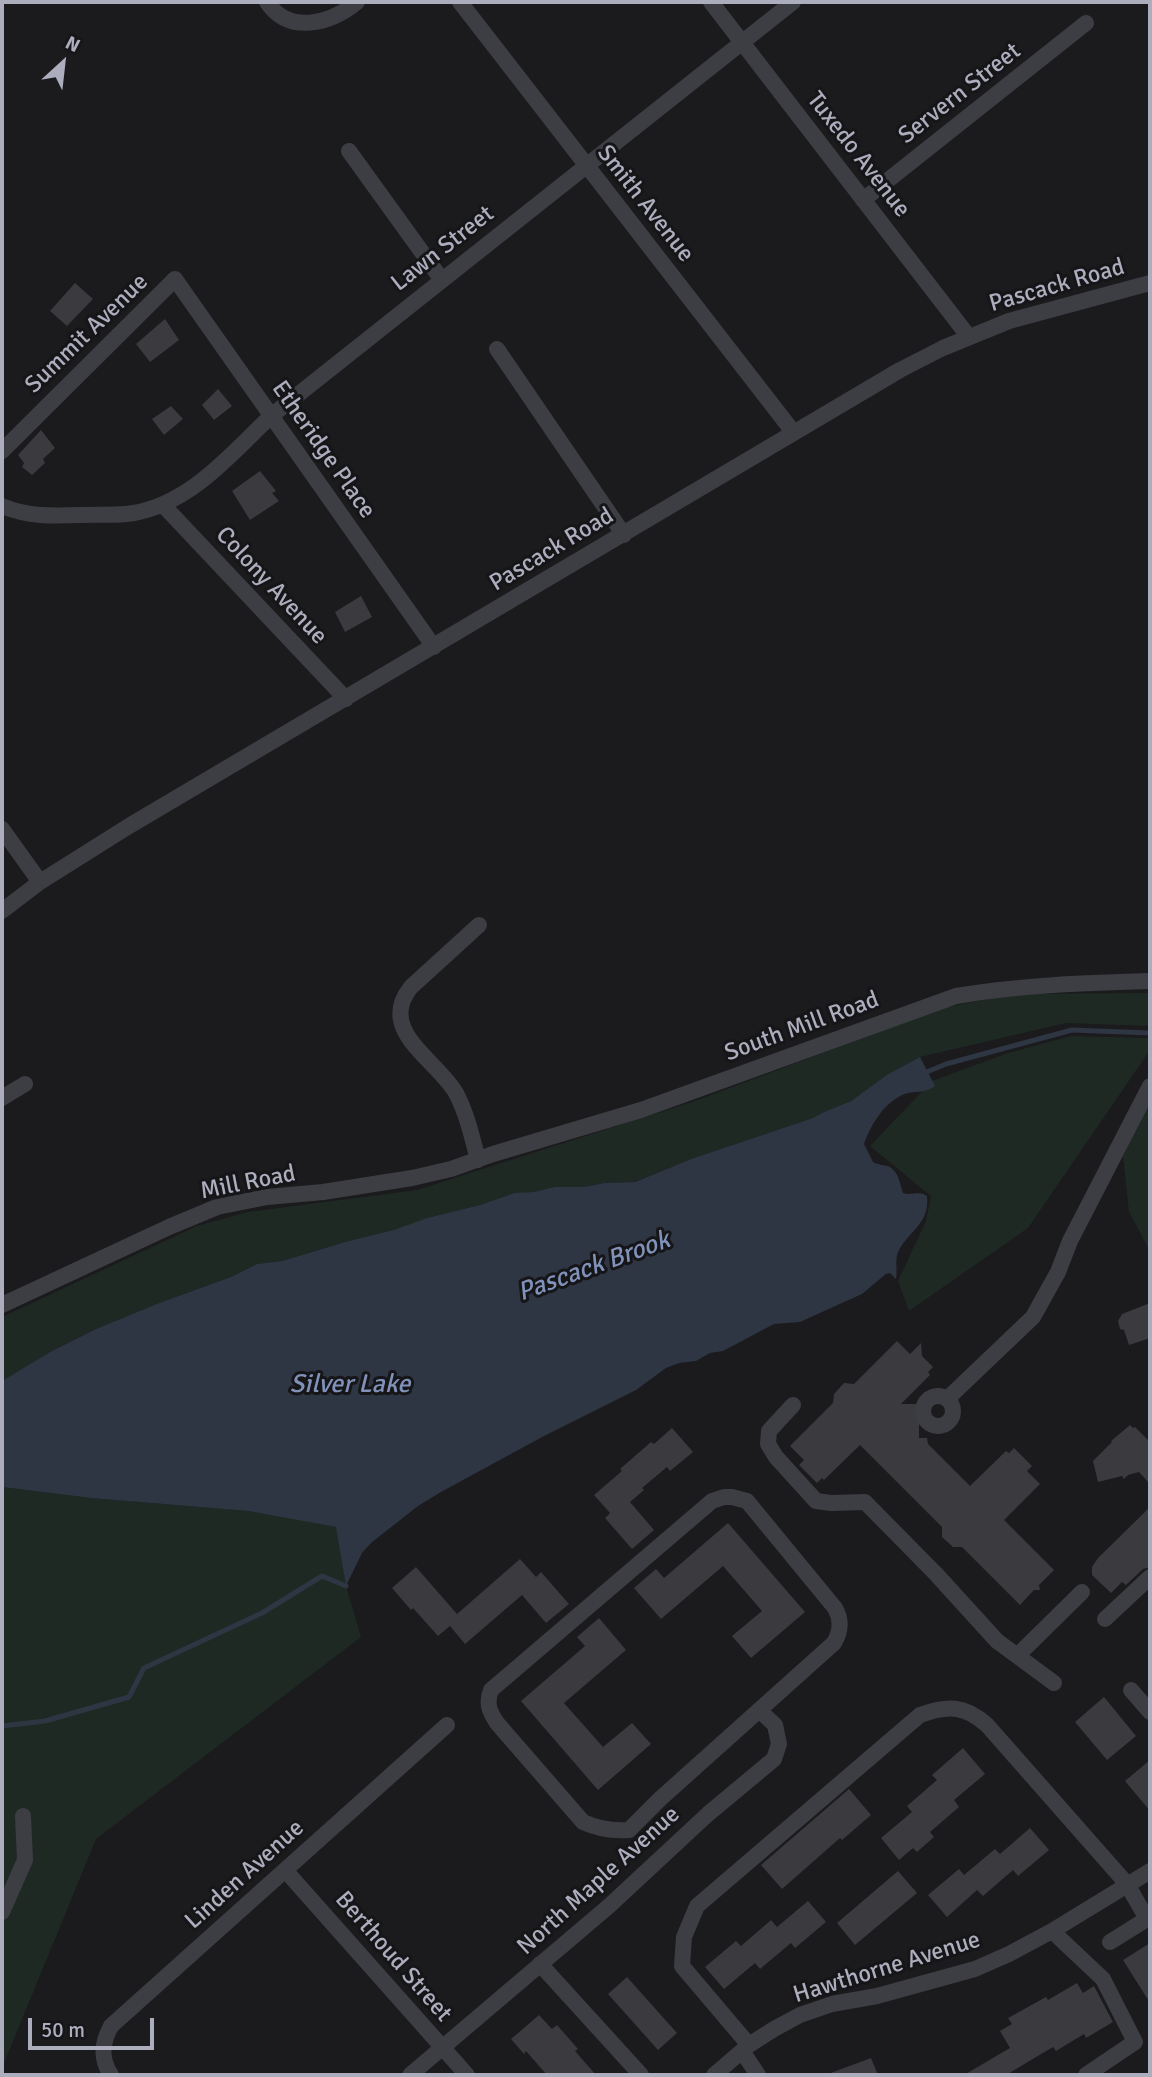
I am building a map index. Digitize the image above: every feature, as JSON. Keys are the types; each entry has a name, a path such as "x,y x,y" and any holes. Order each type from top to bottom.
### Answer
{"street":[{"path":"267,2 278,15 306,24 335,16 357,2"},
{"name":"Smith Avenue","path":"460,2 794,433"},
{"name":"Tuxedo Avenue","path":"711,2 969,337"},
{"name":"Lawn Street","path":"2,506 38,516 116,514 133,513 177,499 198,484 271,416 793,2"},
{"name":"Servern Street","path":"863,200 1086,23"},
{"path":"349,151 442,279"},
{"name":"Etheridge Place","path":"175,279 434,647"},
{"name":"Summit Avenue","path":"2,451 175,279"},
{"name":"Pascack Road","path":"2,911 40,882 129,826 900,370 1009,321 1150,283"},
{"path":"497,349 624,535"},
{"name":"Colony Avenue","path":"163,505 346,699"},
{"path":"2,829 40,882"},
{"path":"478,1160 466,1116 456,1094 446,1078 405,1033 399,1009 403,996 411,987 479,925"},
{"name":"South Mill Road","path":"478,1160 641,1110 956,996 992,990 1150,981"},
{"path":"2,1098 25,1084"},
{"path":"947,1399 1033,1317 1059,1272 1070,1241 1150,1086"},
{"name":"Mill Road","path":"2,1305 217,1207 267,1197 323,1192 412,1178 478,1160"},
{"path":"793,1405 769,1431 768,1444 816,1501 865,1502 997,1641 1054,1683"},
{"path":"732,1497 747,1501 839,1616 840,1627 834,1643 759,1710 629,1830 607,1830 583,1822 496,1723 488,1709 488,1697 491,1690 712,1501 732,1497"},
{"path":"1105,1619 1150,1577"},
{"path":"1018,1655 1082,1592"},
{"path":"1131,1689 1150,1712"},
{"path":"758,2075 746,2048 682,1966 684,1937 691,1918 697,1906 920,1715 937,1708 954,1708 979,1718 1127,1884 1149,1918 1110,1942"},
{"name":"North Maple Avenue","path":"410,2075 652,1868 708,1814 774,1759 779,1744 775,1726 759,1710"},
{"name":"Linden Avenue","path":"111,2074 105,2064 103,2051 111,2026 447,1725"},
{"path":"2,1912 25,1860 23,1816"},
{"name":"Berthoud Street","path":"285,1870 467,2075"},
{"name":"Hawthorne Avenue","path":"715,2075 746,2048 800,2015 832,2004 877,1996 975,1969 1052,1931 1150,1871"},
{"path":"1052,1931 1103,1979 1135,2042 1086,2075"},
{"path":"540,1964 641,2075"}],"shaded area":[{"path":"1150,993 1150,1026 1066,1023 920,1057 888,1074 851,1101 813,1118 691,1159 634,1182 554,1187 515,1194 427,1218 394,1231 282,1261 257,1264 231,1277 96,1329 50,1352 2,1381 2,1317 197,1226 248,1212 417,1190 698,1100 942,1008 1014,994"},
{"path":"1071,1036 1150,1038 1150,1050 1028,1228 909,1311 898,1281 926,1221 931,1196 870,1146 932,1081 1008,1053"},
{"path":"1150,1101 1150,1251 1129,1212 1123,1156"},
{"path":"2,1487 91,1498 248,1511 337,1527 346,1586 361,1637 96,1839 2,2068"}],"water":[{"name":"Silver Lake","path":"920,1057 935,1086 900,1096 886,1106 864,1144 873,1162 890,1167 895,1172 903,1193 921,1193 927,1196 922,1220 898,1253 896,1279 890,1273 886,1274 862,1294 800,1322 774,1324 723,1351 666,1368 636,1390 441,1492 418,1506 371,1543 362,1553 346,1586 336,1527 248,1511 91,1498 2,1487 2,1381 50,1352 96,1329 231,1277 257,1264 282,1261 515,1193 554,1187 635,1182 691,1159 813,1118 851,1101 888,1074"}],"building":[{"path":"75,283 93,299 67,326 50,311"},
{"path":"165,319 179,340 150,362 136,344"},
{"path":"218,389 232,406 214,420 202,405"},
{"path":"171,406 183,419 164,435 152,419"},
{"path":"41,430 55,448 43,459 45,463 32,475 22,467 24,463 18,455"},
{"path":"260,471 276,491 272,493 279,501 250,520 232,491"},
{"path":"361,596 372,617 345,632 335,612"},
{"path":"1150,1303 1150,1338 1129,1345 1118,1321 1122,1314"},
{"path":"897,1341 910,1354 921,1343 922,1356 933,1367 928,1372 930,1375 901,1404 919,1404 919,1438 927,1438 928,1444 970,1486 1006,1451 1009,1453 1014,1448 1032,1466 1027,1471 1040,1484 1004,1520 1054,1570 1039,1585 1040,1590 1034,1590 1020,1605 962,1547 953,1547 942,1537 942,1527 860,1445 824,1480 822,1478 817,1483 799,1465 804,1460 790,1446 833,1403 834,1394 844,1383 854,1384"},
{"path":"1130,1425 1150,1442 1150,1484 1139,1472 1124,1479 1122,1476 1098,1482 1093,1461"},
{"path":"672,1428 693,1452 670,1471 667,1467 630,1502 654,1530 632,1549 605,1518 610,1513 594,1495 651,1442 654,1444"},
{"path":"1150,1507 1150,1567 1143,1569 1126,1585 1122,1582 1111,1593 1092,1575 1092,1567"},
{"path":"728,1523 805,1612 751,1658 732,1636 762,1611 723,1566 661,1619 634,1588 656,1569 664,1578"},
{"path":"520,1559 536,1577 541,1572 569,1604 546,1623 522,1595 465,1644 450,1626 438,1636 392,1588 416,1567 457,1614"},
{"path":"599,1618 626,1650 564,1703 603,1747 632,1723 651,1744 598,1790 521,1701 585,1646 577,1637"},
{"path":"1104,1697 1136,1736 1107,1760 1075,1722"},
{"path":"963,1748 985,1774 954,1800 959,1807 930,1832 934,1837 917,1852 913,1848 899,1860 881,1838 912,1812 907,1806 937,1780 932,1775"},
{"path":"1150,1760 1150,1811 1125,1781"},
{"path":"849,1789 871,1815 842,1840 840,1838 782,1889 761,1865"},
{"path":"1030,1828 1049,1850 1018,1876 1013,1870 983,1896 977,1890 947,1917 928,1895 959,1869 964,1875 995,1849 1000,1854"},
{"path":"898,1871 917,1893 855,1945 837,1923"},
{"path":"808,1901 826,1922 795,1948 791,1943 760,1969 755,1963 724,1989 705,1967 736,1941 741,1946 771,1920 777,1927"},
{"path":"1150,1943 1150,2003 1123,1960"},
{"path":"627,1977 677,2033 658,2050 608,1994"},
{"path":"1077,1983 1083,1993 1094,1986 1113,2022 1086,2038 1084,2034 1056,2051 1053,2047 1006,2075 964,2075 1010,2048 1000,2031 1012,2024 1008,2018"},
{"path":"539,2015 552,2029 557,2025 596,2075 547,2075 526,2051 524,2054 511,2039"},
{"path":"871,2058 878,2075 828,2074"}],"waterway":[{"name":"Pascack Brook","path":"922,1074 946,1064 1072,1030 1150,1033"},
{"path":"2,1726 45,1721 129,1697 144,1668 262,1613 322,1576 346,1586"}]}
